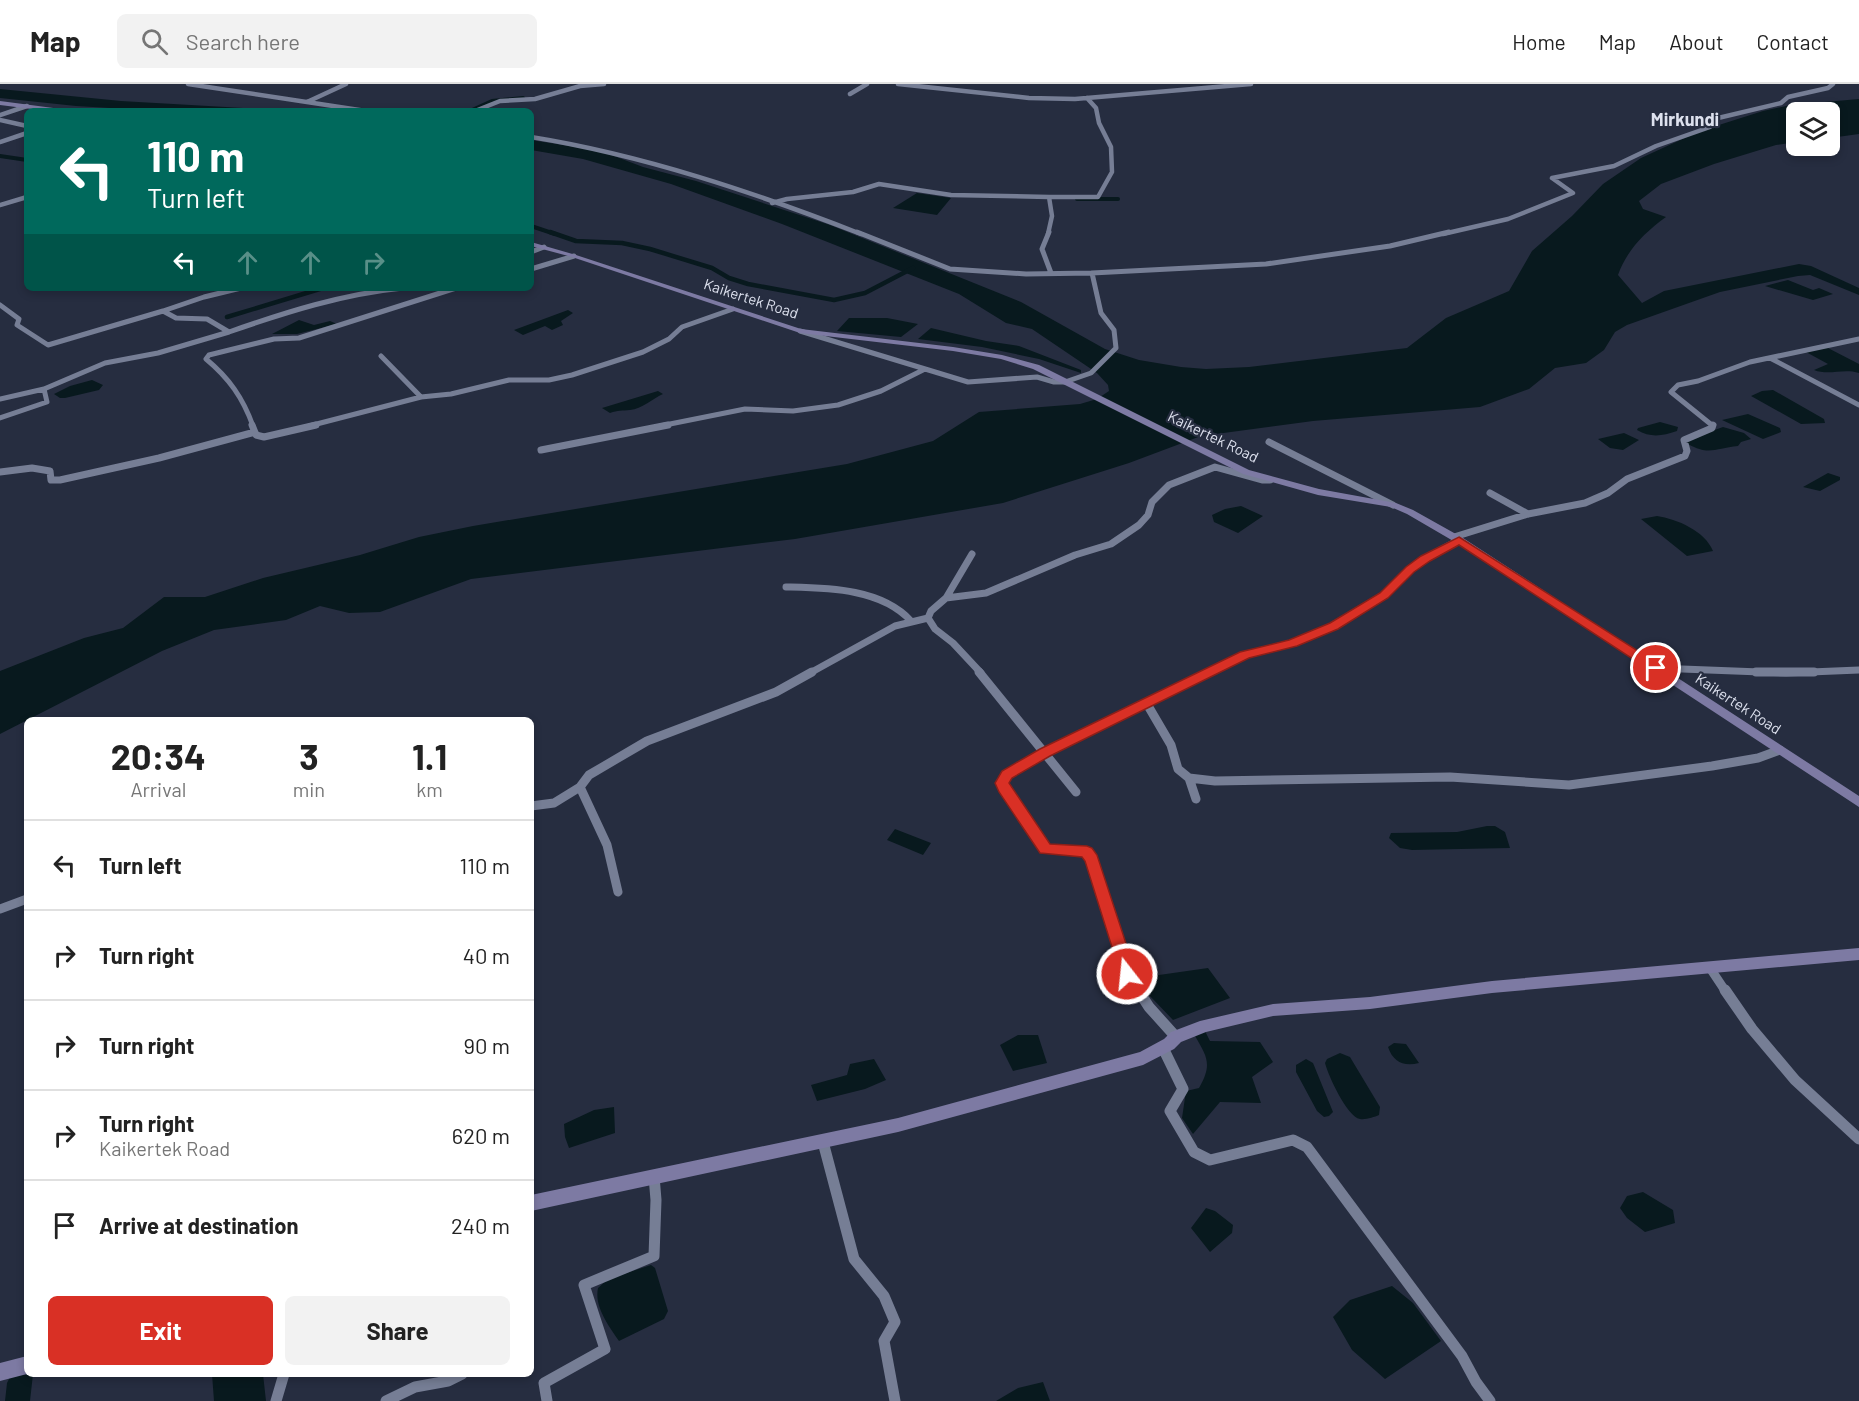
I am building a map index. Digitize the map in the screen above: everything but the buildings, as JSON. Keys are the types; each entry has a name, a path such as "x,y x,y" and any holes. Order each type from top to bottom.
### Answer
{"main road":[{"path":"0,103 41,108"},
{"name":"Kaikertek Road","path":"534,245 800,331 979,352 1021,362 1059,376 1246,472 1318,492 1394,505 1457,539 1859,802"},
{"path":"534,1202 898,1125 1143,1058 1163,1048 1176,1037 1205,1026 1273,1010 1370,1003 1492,987 1859,954"},
{"path":"0,1372 24,1366"}],"street":[{"path":"188,84 346,108"},
{"path":"307,102 346,84"},
{"path":"482,108 500,101 535,99 580,86 604,84"},
{"path":"850,94 867,84"},
{"path":"898,84 1029,98 1087,98 1251,84"},
{"path":"534,138 601,149 687,174 828,221 950,269 1092,273 1266,264 1390,246 1508,219 1574,193 1552,178 1614,166 1656,146 1710,127 1714,119 1781,103 1788,97 1828,88 1833,84"},
{"path":"772,203 787,199 854,192 879,184 951,195 1049,199 1098,197 1112,172 1109,139 1100,123 1096,108 1087,98"},
{"path":"0,115 27,106"},
{"path":"0,120 24,125"},
{"path":"0,142 24,134"},
{"path":"0,205 24,197"},
{"path":"1049,199 1052,217 1041,248 1041,255 1051,273"},
{"path":"534,251 544,247"},
{"path":"534,268 574,256"},
{"path":"800,331 968,382 1037,377 1060,382 1091,373 1116,348 1114,330 1101,313 1092,273"},
{"path":"0,305 20,319 17,325 45,344 229,291"},
{"path":"0,399 44,389 105,363 158,353 268,319 377,291"},
{"path":"447,291 299,338 274,339 206,357 239,390 255,432 260,437 421,397 451,394 509,380 549,380 572,375 643,352 669,339 682,327 733,309"},
{"path":"138,309 148,316"},
{"path":"163,311 176,318 207,319 229,332"},
{"path":"1176,1037 1149,1007 1127,974 1092,859 1087,852 1045,849 1006,792 1002,783 1007,775 1045,753 1244,655 1293,643 1334,626 1384,596 1410,569 1457,539 1528,514 1585,502 1608,493 1627,479 1685,456 1687,452 1684,440 1712,428 1714,424 1675,397 1671,392 1674,388 1750,362 1859,339"},
{"path":"381,356 421,397"},
{"path":"1770,358 1859,405"},
{"path":"541,450 745,410 762,412 833,408 884,391 923,370"},
{"path":"0,418 47,402 44,389"},
{"path":"0,472 44,468 50,471 51,480 60,480 159,458 255,432"},
{"path":"1269,442 1394,505"},
{"path":"946,598 986,593 1075,555 1111,544 1139,525 1148,515 1152,502 1169,485 1215,467 1262,480 1270,480"},
{"path":"1490,493 1528,514"},
{"path":"928,618 931,610 946,598 972,554"},
{"path":"786,587 836,588 863,592 900,611 912,621"},
{"path":"534,805 554,802 580,788 589,776 647,741 776,692 819,670 873,637 912,621 928,618"},
{"path":"928,618 935,629 953,643 985,678 1076,792"},
{"path":"1656,668 1786,673 1859,670"},
{"path":"1147,704 1171,745 1178,769 1189,778 1196,799"},
{"path":"1189,778 1215,781 1450,777 1569,785 1712,766 1758,758 1780,750"},
{"path":"580,788 607,845 618,891"},
{"path":"0,909 24,900"},
{"path":"1710,968 1752,1029 1795,1080 1859,1139"},
{"path":"1163,1048 1184,1089 1170,1111 1194,1152 1210,1160 1293,1140 1307,1146 1462,1356 1476,1382 1490,1401"},
{"path":"823,1142 854,1259 884,1296 895,1322 884,1341 895,1401"},
{"path":"548,1401 544,1383 606,1349 584,1285 654,1256 656,1200 654,1176"},
{"path":"276,1401 283,1377"},
{"path":"386,1401 415,1387 455,1377"}],"shaded area":[{"path":"0,89 121,101 243,108 110,108 0,98"},
{"path":"1859,99 1859,134 1840,137 1840,102 1825,102"},
{"path":"1786,106 1786,144 1714,164 1661,184 1639,201 1643,209 1666,217 1637,243 1626,258 1618,275 1642,303 1664,291 1799,264 1811,266 1859,288 1859,295 1810,275 1720,292 1627,325 1615,332 1604,350 1586,363 1555,368 1529,389 1480,407 1313,421 1201,436 1129,463 1003,503 795,539 471,579 380,612 349,613 320,606 286,620 214,630 162,651 33,717 24,717 24,722 0,734 0,671 84,638 123,628 164,597 205,597 263,578 360,555 419,537 473,526 847,464 933,441 979,412 1080,404 1097,399 1109,391 1108,385 1097,373 1032,329 1006,323 959,294 782,224 671,184 583,159 534,151 534,140 601,151 643,167 696,181 830,225 1021,302 1105,349 1139,360 1206,369 1249,367 1407,348 1446,318 1509,291 1532,251 1572,216 1603,184 1641,158 1700,131"},
{"path":"917,193 951,198 937,215 893,208"},
{"path":"1788,280 1813,290 1819,288 1833,294 1813,300 1765,286"},
{"path":"568,310 573,313 561,321 563,325 552,330 545,326 523,335 514,330"},
{"path":"849,318 887,318 918,324 901,337 837,331"},
{"path":"299,320 314,325 330,321 337,324 297,334 272,334"},
{"path":"931,328 1019,346 1081,370 1081,373 1039,359 982,347 918,339"},
{"path":"1826,347 1859,364 1859,373 1814,370 1828,364 1806,352"},
{"path":"92,380 103,385 99,390 65,398 54,394 70,386"},
{"path":"1773,390 1824,419 1825,423 1801,424 1751,396 1762,391"},
{"path":"658,391 663,394 634,409 610,413 602,408"},
{"path":"1748,414 1780,428 1781,432 1763,439 1722,420"},
{"path":"1660,422 1678,427 1677,431 1657,435 1637,430 1638,428"},
{"path":"1723,427 1744,433 1751,439 1741,442 1738,446 1713,450 1702,450 1688,444 1687,440"},
{"path":"1624,433 1639,440 1623,450 1610,448 1598,439"},
{"path":"1828,473 1840,477 1840,480 1820,491 1803,487"},
{"path":"1241,506 1263,516 1238,533 1214,522 1212,515 1225,509"},
{"path":"1657,516 1690,527 1704,538 1713,551 1687,556 1641,519"},
{"path":"1495,826 1505,832 1510,848 1412,850 1400,848 1389,838 1391,833 1457,832"},
{"path":"895,829 931,843 923,855 887,840"},
{"path":"1208,968 1230,998 1173,1020 1149,995 1145,977"},
{"path":"1205,1031 1210,1041 1260,1042 1273,1062 1252,1077 1261,1103 1220,1102 1193,1134 1182,1118 1186,1091 1199,1088 1206,1073 1207,1062 1195,1036"},
{"path":"1018,1035 1038,1035 1047,1063 1013,1071 1000,1045"},
{"path":"1394,1043 1406,1044 1419,1063 1404,1064 1396,1060 1388,1047"},
{"path":"1340,1053 1350,1057 1380,1107 1379,1115 1360,1119 1355,1117 1344,1104 1325,1063 1327,1059"},
{"path":"874,1059 886,1080 865,1089 817,1101 811,1085 847,1075 850,1064"},
{"path":"1306,1059 1313,1063 1333,1112 1329,1116 1324,1117 1317,1111 1296,1072 1296,1065"},
{"path":"614,1107 615,1133 569,1148 564,1124 594,1110"},
{"path":"1643,1192 1673,1210 1675,1223 1645,1232 1627,1218 1620,1208 1627,1196"},
{"path":"1206,1208 1215,1211 1233,1225 1232,1233 1210,1252 1191,1228"},
{"path":"651,1265 655,1268 668,1311 664,1319 619,1341 600,1309 598,1288 608,1279"},
{"path":"1392,1286 1413,1303 1441,1341 1385,1379 1352,1350 1333,1317 1350,1300"},
{"path":"11,1375 33,1377 30,1401 5,1401 7,1383"},
{"path":"212,1377 263,1377 266,1401 214,1401"},
{"path":"1043,1382 1050,1401 996,1401 1018,1388"}],"waterway":[{"path":"477,108 492,101 523,98"},
{"path":"0,156 24,160"},
{"path":"1077,199 1118,199"},
{"path":"534,227 555,234"},
{"path":"550,232 576,241 622,243 650,249 712,268 729,278 748,284 834,300 865,293 913,268"},
{"path":"227,317 313,291"}],"district":[{"name":"Mirkundi","path":"1685,120"}],"route":[{"path":"1127,974 1092,859 1087,852 1045,849 1006,792 1002,783 1007,775 1045,753 1244,655 1293,643 1334,626 1384,596 1410,569 1425,558 1459,540 1656,668"}]}
